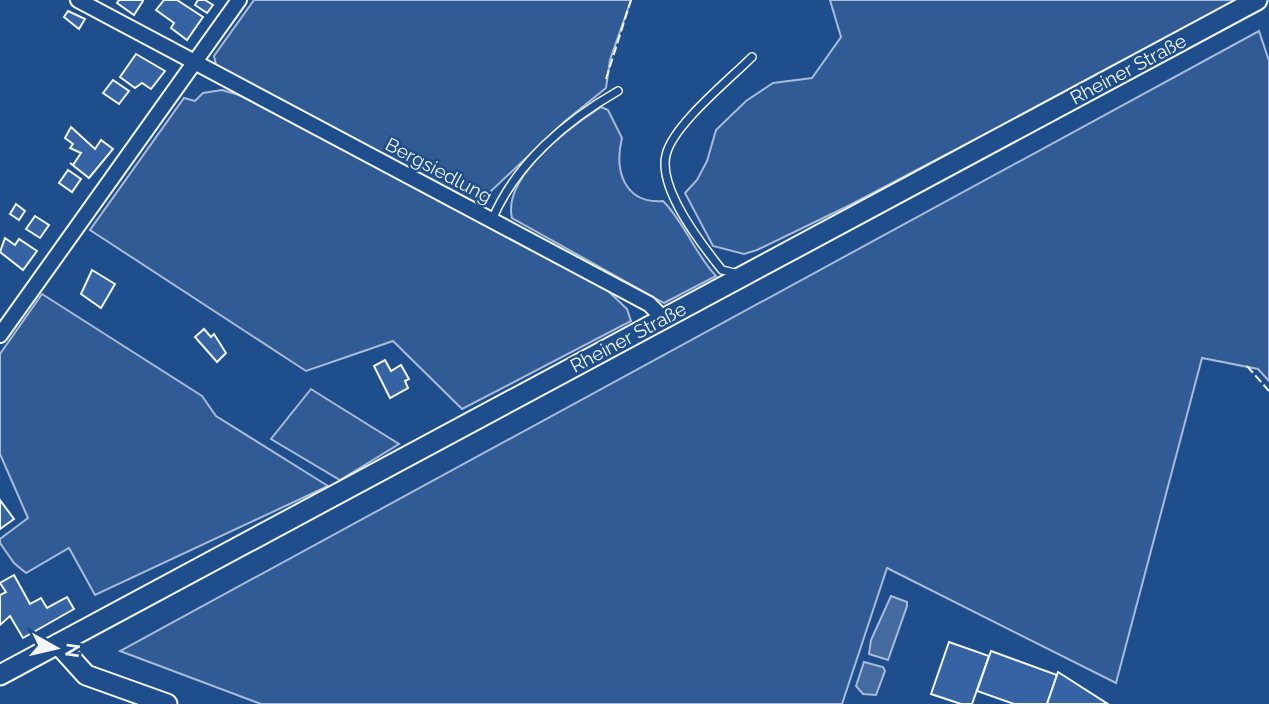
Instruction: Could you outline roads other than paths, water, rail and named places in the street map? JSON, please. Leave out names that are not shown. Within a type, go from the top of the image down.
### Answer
[{"type":"main road","name":"Rheiner Straße","points":[[0,675],[1257,0]]},
{"type":"main road","points":[[58,644],[86,675],[167,704]]},
{"type":"street","name":"Bergsiedlung","points":[[78,0],[649,304],[663,318]]},
{"type":"street","points":[[0,335],[239,0]]},
{"type":"lane","points":[[746,274],[722,270],[713,259],[667,184],[666,155],[680,130],[752,57]]},
{"type":"lane","points":[[492,220],[517,172],[583,112],[618,91]]}]
